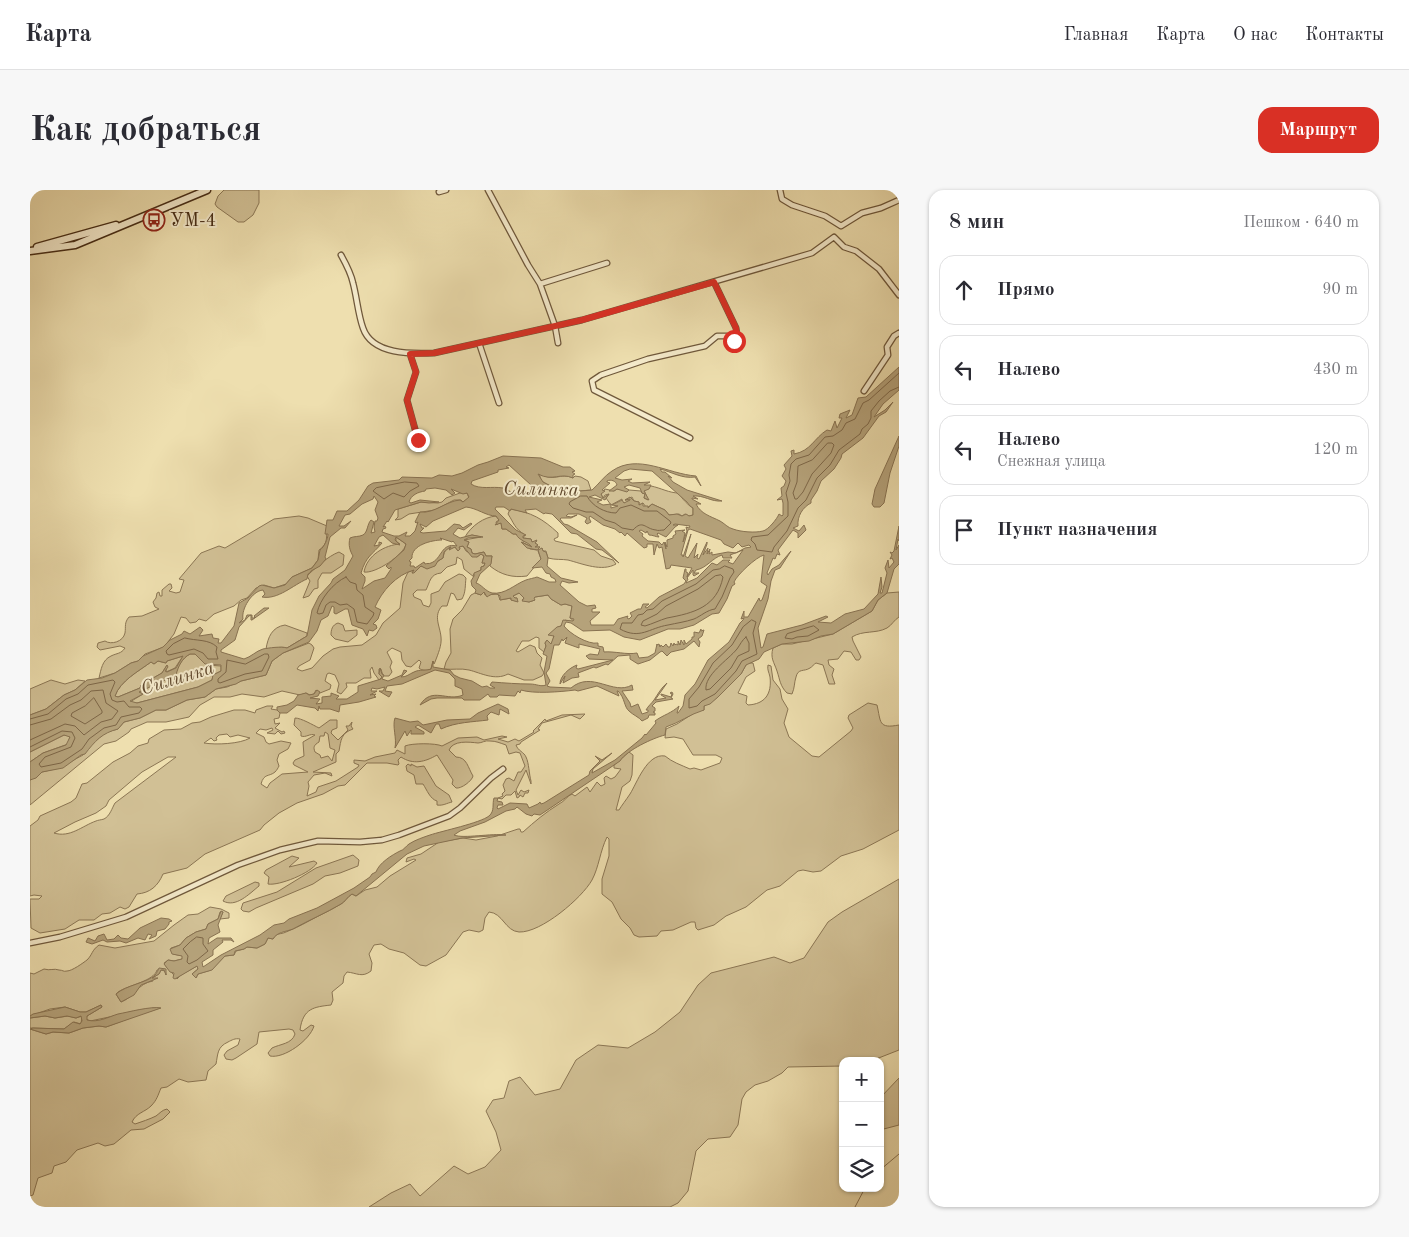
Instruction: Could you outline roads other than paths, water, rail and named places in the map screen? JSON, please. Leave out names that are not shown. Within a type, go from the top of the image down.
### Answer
[{"type":"main road","points":[[30,250],[75,245],[207,190]]},
{"type":"street","points":[[439,192],[446,190]]},
{"type":"street","points":[[488,190],[540,284],[555,326],[558,343]]},
{"type":"street","points":[[780,190],[782,199],[792,205],[825,216],[841,226]]},
{"type":"street","points":[[341,255],[353,281],[363,330],[369,340],[391,351],[410,354],[434,353],[582,320],[812,253],[834,237],[841,226],[862,213],[881,208],[899,200]]},
{"type":"street","points":[[834,237],[844,247],[856,251],[879,269],[899,295]]},
{"type":"street","points":[[540,284],[607,264]]},
{"type":"street","points":[[690,438],[602,395],[594,390],[592,381],[601,375],[648,358],[705,346],[717,336],[727,336],[734,341],[737,335],[736,328],[714,282]]},
{"type":"street","points":[[864,390],[888,355],[887,347],[894,336],[899,333]]},
{"type":"street","points":[[479,344],[499,403]]},
{"type":"street","points":[[410,354],[416,372],[407,400],[418,440]]},
{"type":"street","points":[[30,943],[60,937],[126,917],[238,865],[280,850],[318,841],[360,842],[398,836],[449,816],[491,778],[504,769]]},
{"type":"water","name":"Силинка","points":[[899,367],[899,390],[883,404],[874,417],[893,402],[886,412],[879,416],[863,438],[842,454],[834,469],[821,481],[811,503],[801,512],[798,526],[793,528],[799,531],[804,525],[806,530],[798,538],[798,533],[793,530],[778,550],[780,555],[777,554],[775,559],[773,558],[767,573],[768,575],[791,551],[780,568],[775,570],[771,581],[768,599],[758,628],[761,648],[767,634],[802,625],[826,616],[828,617],[818,622],[831,623],[845,614],[864,609],[878,594],[881,577],[882,587],[880,593],[882,593],[887,573],[885,568],[888,560],[889,568],[894,562],[892,558],[890,559],[892,555],[890,552],[894,551],[899,526],[899,541],[898,539],[896,550],[899,545],[899,564],[894,569],[887,593],[878,600],[872,611],[833,634],[809,641],[782,644],[764,652],[759,659],[746,665],[741,674],[718,697],[710,704],[704,706],[704,710],[666,727],[665,735],[634,749],[620,761],[540,815],[534,814],[532,816],[526,814],[517,807],[454,835],[506,835],[462,838],[424,846],[407,854],[356,896],[352,894],[342,903],[293,929],[279,934],[273,939],[268,938],[265,944],[257,948],[247,947],[235,951],[234,955],[225,956],[212,970],[198,974],[196,978],[192,974],[198,969],[197,966],[175,979],[173,978],[174,973],[170,972],[164,964],[168,960],[182,959],[182,956],[172,954],[170,949],[180,945],[186,938],[196,932],[206,929],[208,924],[218,919],[221,911],[223,912],[218,925],[220,932],[209,938],[208,944],[217,938],[231,938],[234,942],[222,940],[223,942],[213,950],[213,955],[202,962],[203,967],[274,925],[284,923],[289,919],[317,908],[354,888],[376,872],[386,860],[411,843],[430,835],[484,819],[493,810],[494,798],[498,798],[497,801],[502,802],[503,805],[498,805],[498,809],[510,803],[527,804],[529,808],[540,802],[541,804],[544,803],[589,775],[590,771],[600,761],[595,756],[602,760],[612,753],[593,769],[592,773],[615,760],[646,735],[656,723],[655,721],[679,706],[678,713],[683,706],[685,695],[695,684],[708,660],[729,642],[744,618],[741,619],[744,611],[744,617],[748,617],[759,598],[760,601],[762,600],[767,586],[761,582],[764,555],[752,563],[736,579],[719,613],[712,614],[694,625],[680,629],[668,629],[640,640],[624,637],[610,630],[583,631],[566,622],[564,626],[570,632],[584,640],[598,643],[598,646],[603,647],[604,652],[637,653],[639,658],[648,657],[655,653],[657,644],[660,647],[666,644],[670,647],[671,643],[673,646],[674,643],[678,645],[678,641],[680,645],[681,640],[684,645],[684,640],[686,644],[694,637],[694,632],[699,633],[701,629],[701,631],[704,630],[702,636],[698,639],[700,642],[699,647],[694,641],[684,649],[671,652],[667,656],[662,651],[650,660],[638,664],[630,659],[630,655],[618,656],[608,665],[594,667],[578,673],[579,677],[572,678],[563,683],[565,676],[560,684],[563,675],[574,666],[577,665],[576,668],[578,669],[613,660],[589,659],[586,656],[590,654],[598,655],[600,649],[579,644],[579,648],[565,643],[567,637],[563,641],[562,639],[559,645],[554,645],[549,669],[546,673],[550,681],[547,686],[571,688],[587,681],[617,688],[625,688],[632,685],[633,690],[622,691],[631,707],[638,704],[642,714],[648,712],[646,710],[667,683],[655,700],[666,698],[661,694],[671,697],[672,694],[670,693],[672,692],[673,694],[671,698],[673,699],[656,702],[652,706],[655,708],[653,712],[655,715],[649,715],[648,718],[642,721],[627,709],[618,691],[619,696],[597,686],[578,691],[539,692],[521,690],[515,696],[499,695],[497,697],[490,697],[488,694],[480,700],[437,698],[420,705],[430,696],[457,697],[463,695],[462,689],[455,686],[455,679],[449,673],[435,670],[402,684],[387,686],[385,691],[392,692],[389,697],[379,691],[383,691],[385,687],[372,688],[371,691],[377,691],[370,695],[376,694],[374,696],[376,697],[340,705],[339,712],[330,709],[320,709],[319,706],[318,711],[315,708],[297,705],[287,713],[280,713],[277,710],[277,707],[294,701],[298,695],[314,694],[317,690],[320,692],[318,696],[310,698],[320,699],[316,704],[322,703],[322,697],[331,696],[331,693],[339,696],[336,699],[347,699],[358,692],[358,686],[381,679],[382,677],[379,674],[380,668],[384,675],[382,679],[388,681],[402,675],[404,670],[407,671],[401,677],[416,671],[431,669],[433,661],[433,667],[450,670],[454,675],[472,681],[482,687],[495,688],[490,685],[492,682],[546,685],[544,672],[547,656],[543,654],[546,646],[545,643],[547,640],[551,644],[554,636],[548,635],[561,626],[563,620],[573,621],[574,619],[570,618],[572,606],[561,605],[548,595],[535,597],[535,600],[529,602],[522,601],[524,598],[519,593],[513,596],[517,598],[518,602],[511,600],[511,598],[500,600],[500,596],[497,594],[487,597],[484,592],[481,595],[475,593],[476,590],[472,586],[471,581],[474,573],[481,570],[481,567],[484,566],[485,563],[482,563],[484,556],[481,554],[477,557],[472,557],[463,546],[459,547],[458,551],[455,547],[449,550],[450,547],[444,552],[443,558],[435,566],[427,569],[421,566],[414,573],[412,573],[414,570],[407,572],[390,584],[375,607],[381,610],[378,619],[373,624],[377,628],[373,631],[369,630],[367,636],[363,629],[352,625],[348,609],[336,614],[332,606],[328,616],[321,620],[317,631],[309,642],[283,653],[272,661],[266,675],[216,689],[205,697],[187,700],[166,710],[156,710],[140,718],[124,722],[118,729],[99,738],[85,754],[63,768],[42,772],[36,778],[30,780],[30,762],[43,753],[66,745],[70,737],[64,735],[30,752],[30,715],[46,709],[87,680],[102,678],[138,661],[143,656],[163,647],[184,631],[190,634],[200,627],[203,630],[199,636],[212,634],[213,638],[219,639],[218,643],[221,643],[234,626],[239,603],[248,598],[259,586],[274,588],[285,585],[292,577],[312,568],[318,560],[320,550],[327,538],[328,534],[325,534],[327,520],[333,520],[337,511],[347,511],[359,500],[368,486],[373,483],[399,480],[402,477],[432,478],[439,475],[452,476],[503,456],[541,458],[563,467],[570,467],[575,471],[572,472],[575,474],[573,478],[568,476],[548,477],[538,474],[543,482],[570,496],[577,492],[592,490],[609,473],[622,466],[643,464],[696,476],[701,486],[695,477],[681,476],[660,469],[672,478],[668,476],[673,482],[687,490],[722,501],[693,496],[698,499],[692,499],[701,504],[696,504],[706,514],[731,528],[760,532],[770,526],[779,514],[783,515],[782,499],[777,500],[782,496],[781,488],[786,481],[782,476],[786,469],[784,465],[792,456],[791,451],[794,450],[794,454],[804,450],[827,430],[831,431],[835,421],[837,428],[842,418],[839,418],[840,414],[850,410],[846,418],[852,415],[858,398],[866,397]],"holes":[[[509,465],[531,485],[532,489],[544,494],[527,496],[532,492],[514,493],[503,488],[482,487],[471,484],[472,481],[498,472],[498,470],[509,468],[506,467]],[[630,469],[652,471],[693,508],[693,515],[669,515],[665,510],[652,504],[648,508],[648,506],[643,506],[643,503],[639,505],[639,502],[634,501],[630,497],[625,500],[630,500],[624,503],[622,500],[612,505],[618,506],[611,508],[611,504],[603,505],[597,502],[602,500],[589,497],[595,495],[605,500],[609,494],[603,498],[601,494],[605,491],[602,490],[610,483],[607,481],[610,480],[614,481],[617,485],[609,491],[617,489],[627,492],[629,490],[624,487],[629,485],[640,488],[642,493],[645,494],[644,498],[649,500],[644,491],[649,489],[651,485],[644,485],[650,482],[632,483],[628,481],[632,479],[622,480],[615,478]],[[435,488],[446,490],[452,495],[455,493],[451,489],[463,494],[467,493],[469,497],[463,502],[460,500],[455,501],[430,511],[420,512],[415,522],[418,522],[415,531],[410,536],[405,536],[407,532],[399,536],[382,532],[386,528],[385,526],[383,527],[395,510],[421,502],[439,502],[420,500],[409,502],[415,494],[426,489]],[[374,496],[378,502],[375,510],[378,518],[375,521],[375,532],[371,533],[374,522],[371,520],[365,534],[350,538],[349,543],[353,556],[345,570],[333,579],[319,596],[312,610],[307,636],[287,648],[263,649],[244,659],[221,652],[221,650],[235,640],[239,627],[251,615],[247,615],[245,620],[239,623],[243,619],[248,601],[259,591],[263,590],[265,594],[262,597],[274,596],[307,579],[308,574],[320,566],[326,559],[330,537],[341,528],[345,528],[351,521],[344,526],[339,526],[345,515],[350,514],[362,504],[373,499]],[[466,507],[470,508],[496,516],[499,520],[495,525],[501,523],[502,529],[516,534],[532,547],[521,542],[527,548],[538,550],[541,559],[532,568],[542,567],[556,582],[549,582],[537,577],[526,580],[510,589],[492,593],[476,583],[480,574],[491,564],[492,556],[486,556],[484,552],[472,553],[471,549],[467,547],[469,542],[464,540],[483,537],[472,535],[460,538],[453,534],[458,528],[464,530],[471,523],[463,528],[460,525],[454,524],[446,531],[423,533],[420,532],[424,528],[420,524],[426,527],[433,521]],[[496,507],[504,507],[510,511],[511,509],[527,513],[525,510],[536,509],[544,514],[552,514],[571,533],[577,534],[596,549],[602,550],[619,563],[597,542],[564,524],[560,519],[571,518],[577,515],[566,516],[568,514],[579,514],[587,518],[585,522],[587,524],[591,522],[590,516],[625,536],[627,533],[644,548],[647,547],[647,544],[653,544],[654,555],[657,544],[659,548],[662,547],[666,569],[670,568],[671,565],[692,568],[687,577],[688,573],[685,569],[683,578],[686,581],[684,584],[659,597],[647,608],[645,607],[649,604],[643,604],[641,609],[630,613],[632,616],[629,619],[627,618],[628,616],[618,619],[614,625],[591,625],[590,621],[600,612],[592,612],[592,609],[596,608],[595,605],[587,606],[579,602],[560,585],[562,581],[569,583],[578,582],[561,578],[547,566],[548,558],[546,552],[542,548],[538,549],[540,547],[535,547],[538,545],[535,543],[537,540],[532,542],[531,539],[523,538],[526,535],[516,530],[495,509]],[[675,524],[690,526],[689,528],[686,527],[687,531],[683,542],[685,533],[682,531],[685,530],[675,531],[676,534],[673,538],[667,540],[667,547],[665,542],[666,549],[664,542],[662,545],[659,542],[648,541],[639,531],[641,530],[646,533],[647,531],[649,535],[659,537],[658,533],[666,537],[678,525],[673,525]],[[690,529],[721,540],[724,544],[733,548],[738,543],[742,547],[749,545],[751,547],[745,548],[738,552],[743,550],[733,564],[728,562],[730,560],[723,560],[717,565],[712,563],[697,578],[686,583],[693,570],[694,576],[699,573],[694,573],[696,570],[718,556],[722,555],[723,558],[732,558],[730,555],[735,553],[728,552],[712,555],[712,552],[709,554],[710,549],[707,554],[708,548],[703,555],[707,542],[699,559],[697,558],[698,554],[694,558],[697,543],[688,558],[685,556],[691,534],[683,557],[681,555],[688,530]],[[383,535],[392,543],[400,545],[395,540],[396,537],[406,544],[404,550],[386,566],[389,569],[391,567],[391,569],[385,578],[374,581],[362,589],[365,581],[365,577],[361,573],[363,567],[367,559],[382,543],[379,542],[379,545],[374,546],[379,537]],[[440,538],[453,541],[457,546],[448,546],[431,563],[425,564],[424,562],[415,568],[410,566],[411,562],[409,561],[415,550],[423,544],[442,540]],[[190,654],[195,654],[205,664],[221,665],[221,671],[213,675],[212,680],[198,687],[137,703],[130,701],[143,694],[139,692],[176,675],[179,666]],[[183,656],[176,668],[167,672],[165,671],[168,667],[167,665],[162,673],[141,685],[140,688],[118,697],[115,696],[117,691],[130,677],[151,662],[154,664],[158,661],[166,663]]]},
{"type":"water","points":[[899,436],[899,446],[890,473],[884,503],[880,507],[874,507],[872,504],[875,489]]},
{"type":"water","points":[[264,608],[269,608],[252,620],[251,615],[254,618]]},
{"type":"water","points":[[498,704],[508,709],[509,714],[500,709],[499,715],[491,712],[487,716],[488,720],[459,724],[441,729],[439,724],[436,724],[431,733],[418,725],[415,727],[424,732],[424,734],[411,734],[411,730],[407,736],[405,731],[395,748],[395,718],[410,722],[418,721],[423,725],[447,720],[470,719],[478,713]]},
{"type":"water","points":[[161,918],[172,921],[169,922],[165,929],[157,931],[156,936],[149,939],[152,935],[148,934],[145,940],[138,938],[126,943],[103,940],[92,944],[86,942],[88,938],[95,941],[98,936],[104,934],[107,940],[114,939],[118,935],[121,938],[128,939],[140,928]]},
{"type":"water","points":[[159,968],[166,969],[166,975],[164,970],[161,970],[159,974],[152,978],[158,978],[141,985],[134,995],[121,1002],[116,994],[125,988],[151,978]]},
{"type":"water","points":[[101,1005],[102,1007],[87,1016],[87,1020],[99,1020],[118,1014],[161,1008],[106,1027],[83,1028],[69,1033],[53,1032],[46,1034],[30,1029],[64,1029],[73,1022],[80,1024],[82,1021],[81,1016],[76,1018],[45,1016],[30,1018],[33,1014],[65,1007],[86,1012]]},
{"type":"waterway","points":[[884,1167],[899,1154]]},
{"type":"waterway","points":[[855,1207],[863,1192]]},
{"type":"place","name":"УМ-4","points":[[154,220]]}]
